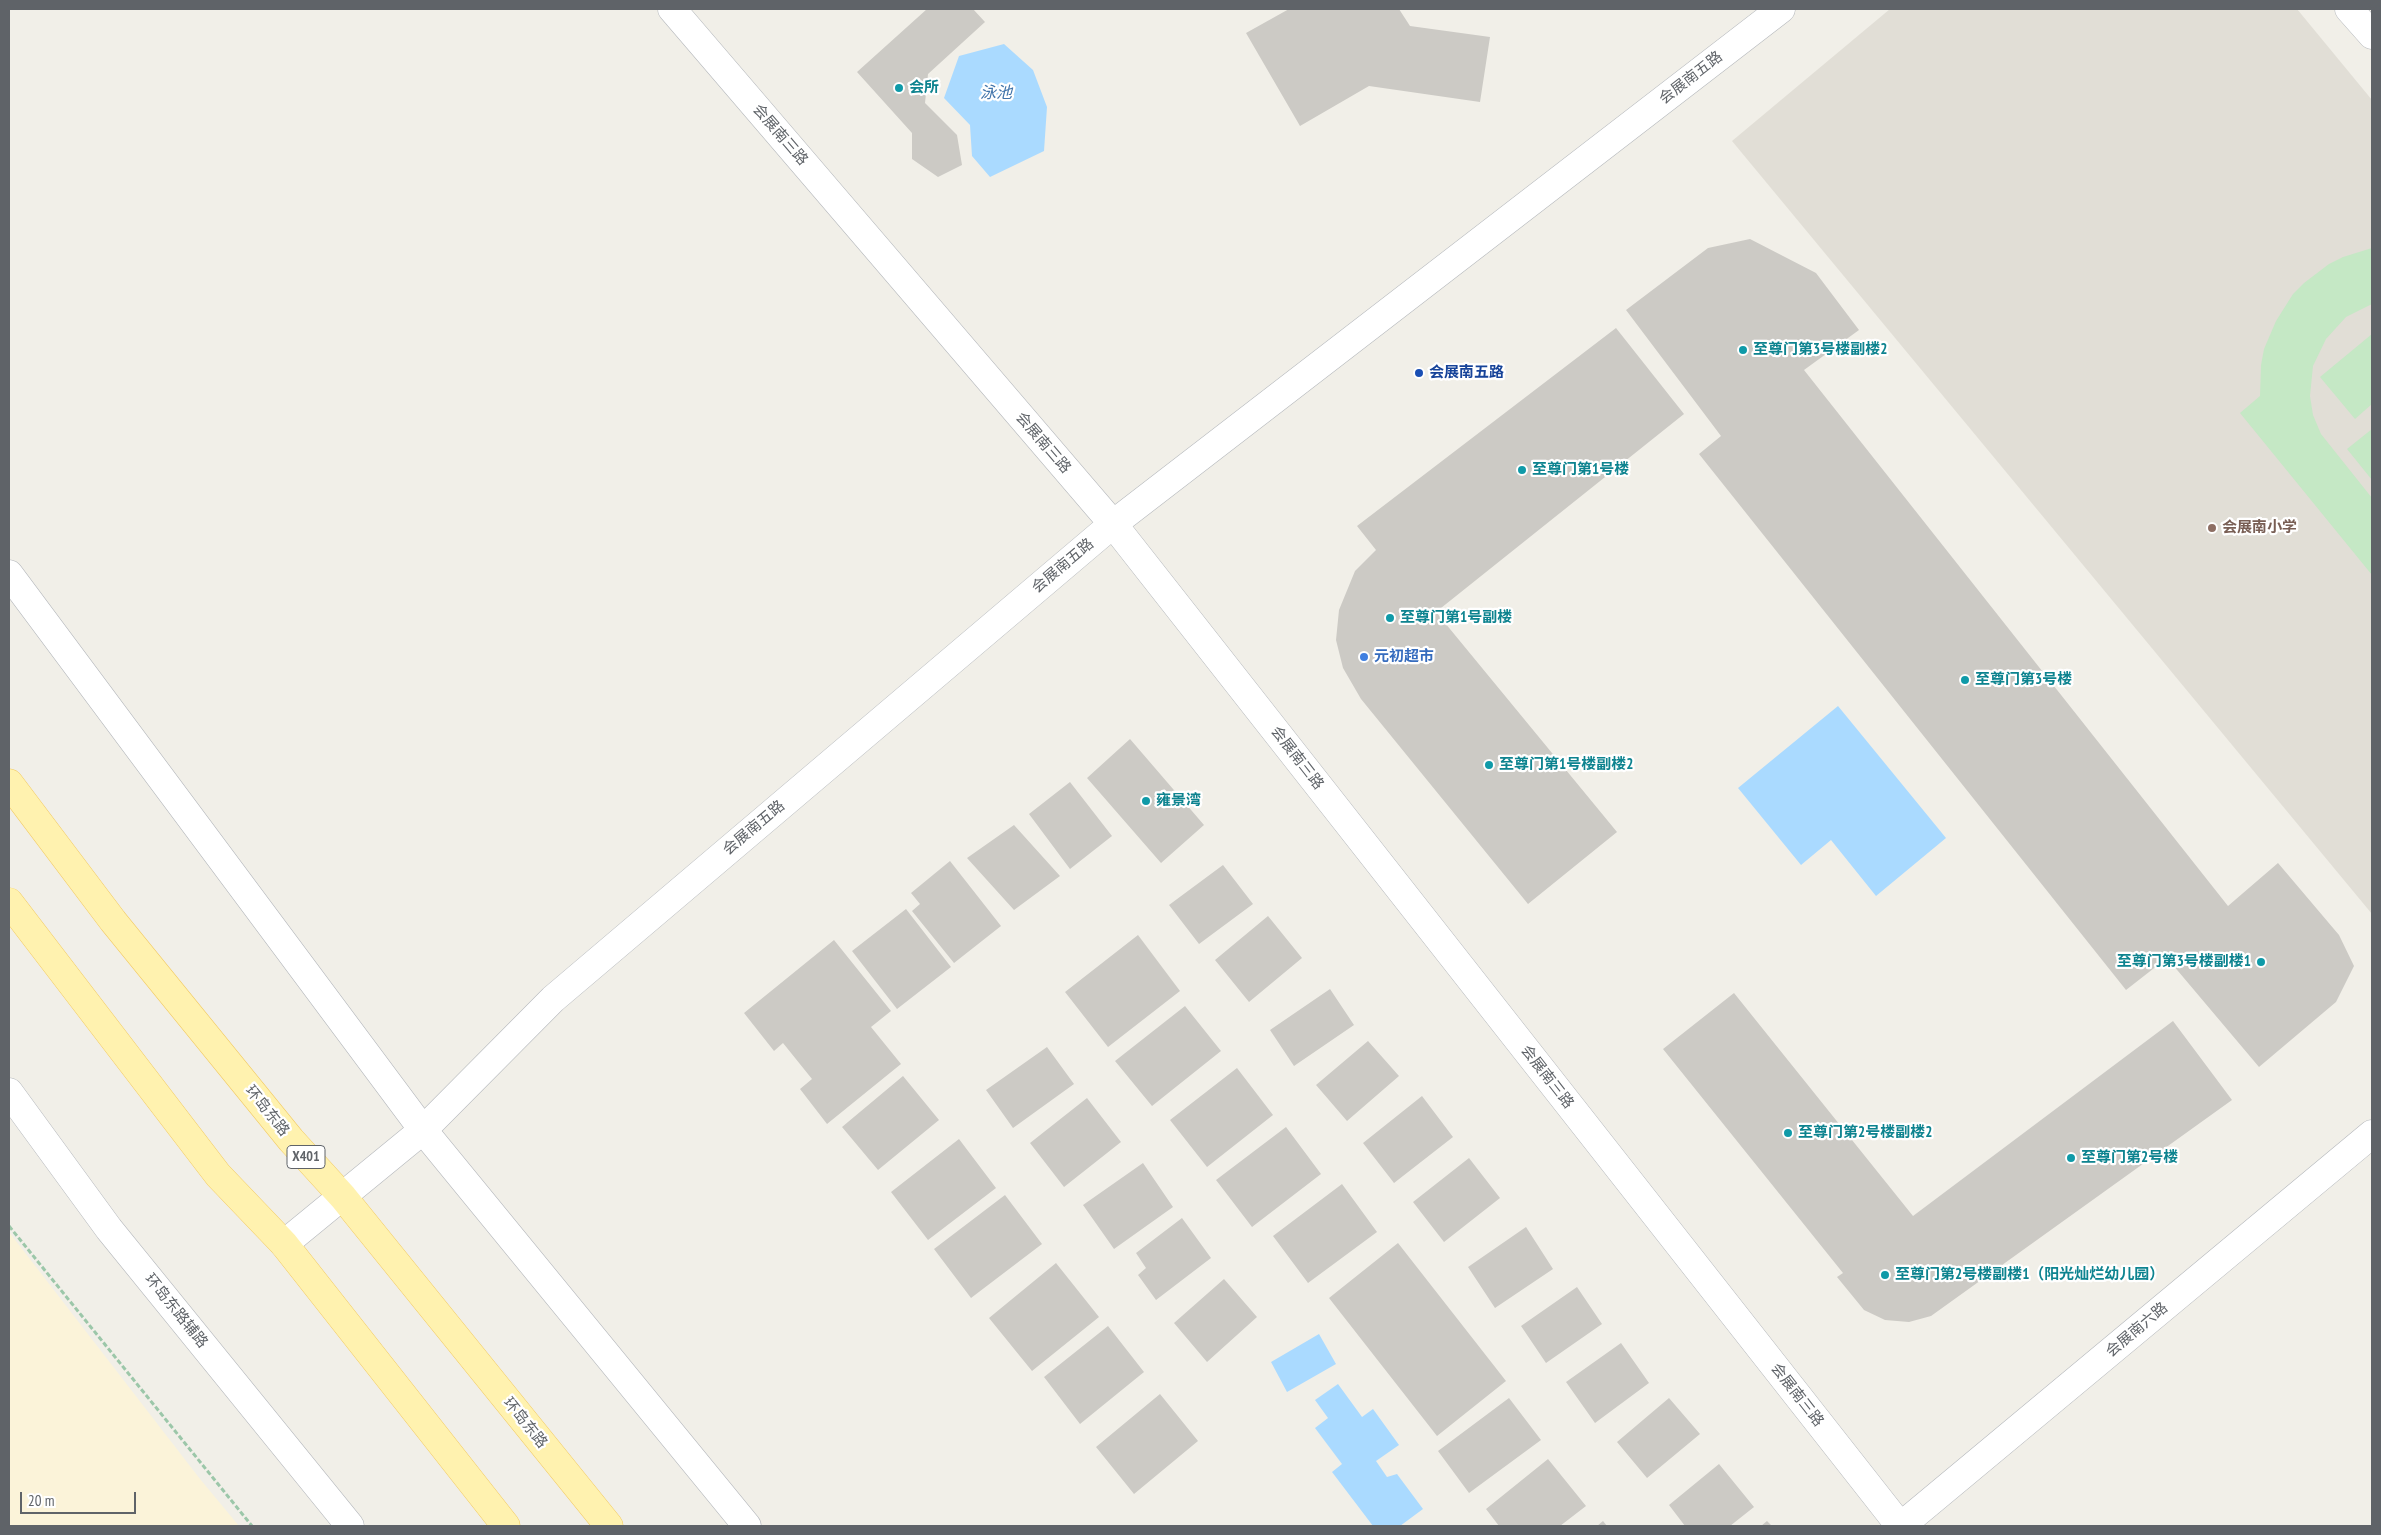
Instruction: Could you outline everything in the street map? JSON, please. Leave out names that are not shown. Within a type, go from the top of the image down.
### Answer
[{"type":"main road","name":"环岛东路","points":[[9,783],[119,929],[291,1140],[343,1197],[609,1526]]},
{"type":"main road","points":[[9,902],[218,1175],[284,1244],[506,1526]]},
{"type":"street","name":"会展南三路","points":[[672,9],[1113,524],[1901,1526]]},
{"type":"street","name":"会展南五路","points":[[284,1244],[423,1130],[553,999],[1113,524],[1781,9]]},
{"type":"street","points":[[2349,9],[2372,35]]},
{"type":"street","points":[[9,574],[423,1130],[747,1526]]},
{"type":"street","name":"环岛东路辅路","points":[[9,1092],[109,1229],[350,1526]]},
{"type":"street","name":"会展南六路","points":[[1901,1526],[2372,1134]]},
{"type":"path","points":[[9,1226],[252,1526]]},
{"type":"shaded area","name":"会展南小学","points":[[1890,9],[2297,9],[2372,100],[2372,914],[1732,141]]},
{"type":"green space","points":[[2372,248],[2372,304],[2346,317],[2326,339],[2313,366],[2310,396],[2313,415],[2321,434],[2372,498],[2372,575],[2240,413],[2260,396],[2261,365],[2264,349],[2276,321],[2293,294],[2329,264],[2343,257]]},
{"type":"green space","points":[[2372,334],[2372,404],[2355,419],[2320,377]]},
{"type":"green space","points":[[2372,429],[2372,480],[2347,449]]},
{"type":"sand","points":[[9,1232],[200,1479],[239,1526],[9,1526]]},
{"type":"water","name":"泳池","points":[[1004,44],[1033,70],[1047,107],[1044,151],[990,177],[972,156],[970,125],[944,98],[959,56]]},
{"type":"water","points":[[1838,706],[1946,838],[1876,896],[1831,840],[1801,865],[1738,788]]},
{"type":"water","points":[[1319,1334],[1336,1364],[1287,1392],[1271,1362]]},
{"type":"water","points":[[1338,1384],[1362,1417],[1373,1409],[1399,1445],[1376,1461],[1387,1477],[1397,1474],[1423,1509],[1400,1526],[1373,1526],[1332,1472],[1342,1464],[1315,1428],[1328,1418],[1315,1400]]},
{"type":"building","name":"会所","points":[[927,9],[973,9],[985,22],[928,74],[925,103],[957,135],[962,165],[938,177],[912,159],[912,133],[857,72]]},
{"type":"building","points":[[1289,9],[1399,9],[1410,26],[1490,37],[1480,102],[1369,86],[1300,126],[1246,33]]},
{"type":"building","name":"至尊门第3号楼","points":[[1750,239],[1816,273],[1859,330],[1804,370],[2228,906],[2278,863],[2339,935],[2354,966],[2336,1002],[2259,1067],[2167,958],[2126,990],[1699,454],[1721,436],[1626,310],[1708,248]]},
{"type":"building","points":[[1616,328],[1684,414],[1436,612],[1617,832],[1528,904],[1361,699],[1343,668],[1336,640],[1339,610],[1355,571],[1376,550],[1357,526]]},
{"type":"building","name":"雍景湾","points":[[1130,739],[1204,825],[1161,863],[1087,778]]},
{"type":"building","points":[[1070,782],[1112,836],[1070,869],[1029,814]]},
{"type":"building","points":[[1014,825],[1060,876],[1014,910],[967,858]]},
{"type":"building","points":[[950,861],[1001,926],[954,963],[912,911],[920,904],[911,893]]},
{"type":"building","points":[[1223,865],[1253,904],[1199,944],[1169,905]]},
{"type":"building","points":[[906,909],[951,967],[897,1009],[852,951]]},
{"type":"building","points":[[1268,916],[1302,958],[1249,1002],[1215,960]]},
{"type":"building","points":[[1138,935],[1180,991],[1108,1047],[1065,992]]},
{"type":"building","points":[[834,940],[891,1011],[871,1027],[901,1064],[827,1124],[800,1089],[812,1079],[783,1043],[774,1051],[744,1013]]},
{"type":"building","points":[[1330,989],[1354,1025],[1294,1066],[1270,1030]]},
{"type":"building","points":[[1734,993],[1913,1216],[2173,1021],[2232,1100],[1931,1316],[1909,1322],[1885,1320],[1864,1310],[1837,1277],[1843,1273],[1663,1049]]},
{"type":"building","points":[[1185,1006],[1221,1051],[1152,1106],[1115,1061]]},
{"type":"building","points":[[1368,1041],[1399,1076],[1347,1121],[1316,1085]]},
{"type":"building","points":[[1047,1047],[1074,1084],[1013,1128],[986,1090]]},
{"type":"building","points":[[1237,1068],[1273,1115],[1207,1167],[1170,1120]]},
{"type":"building","points":[[903,1076],[939,1120],[878,1170],[842,1127]]},
{"type":"building","points":[[1422,1096],[1453,1137],[1394,1183],[1363,1143]]},
{"type":"building","points":[[1087,1098],[1121,1142],[1064,1187],[1030,1143]]},
{"type":"building","points":[[1286,1127],[1321,1174],[1252,1227],[1216,1180]]},
{"type":"building","points":[[959,1139],[996,1188],[928,1240],[891,1192]]},
{"type":"building","points":[[1469,1158],[1500,1198],[1444,1242],[1413,1202]]},
{"type":"building","points":[[1143,1163],[1173,1207],[1114,1249],[1083,1205]]},
{"type":"building","points":[[1342,1184],[1377,1232],[1308,1283],[1273,1236]]},
{"type":"building","points":[[1005,1195],[1042,1244],[971,1298],[934,1249]]},
{"type":"building","points":[[1182,1218],[1211,1258],[1156,1300],[1138,1275],[1146,1268],[1136,1253]]},
{"type":"building","points":[[1526,1227],[1553,1269],[1495,1308],[1468,1267]]},
{"type":"building","points":[[1398,1243],[1506,1381],[1437,1436],[1329,1298]]},
{"type":"building","points":[[1056,1263],[1099,1317],[1032,1371],[989,1318]]},
{"type":"building","points":[[1224,1279],[1257,1317],[1207,1362],[1174,1323]]},
{"type":"building","points":[[1577,1287],[1602,1324],[1546,1363],[1521,1326]]},
{"type":"building","points":[[1108,1326],[1144,1372],[1080,1424],[1044,1377]]},
{"type":"building","points":[[1621,1343],[1649,1383],[1595,1423],[1566,1382]]},
{"type":"building","points":[[1160,1394],[1198,1441],[1134,1494],[1096,1447]]},
{"type":"building","points":[[1509,1398],[1541,1440],[1469,1493],[1438,1451]]},
{"type":"building","points":[[1669,1398],[1700,1434],[1647,1478],[1617,1442]]},
{"type":"building","points":[[1548,1459],[1586,1506],[1560,1526],[1499,1526],[1486,1509]]},
{"type":"building","points":[[1719,1464],[1754,1507],[1730,1526],[1685,1526],[1669,1505]]},
{"type":"building","points":[[1603,1521],[1607,1526],[1597,1526]]},
{"type":"building","points":[[1767,1521],[1772,1526],[1761,1526]]},
{"type":"place","name":"会所","points":[[899,88]]},
{"type":"place","name":"至尊门第3号楼副楼2","points":[[1743,350]]},
{"type":"place","name":"会展南五路","points":[[1419,373]]},
{"type":"place","name":"至尊门第1号楼","points":[[1522,470]]},
{"type":"place","name":"会展南小学","points":[[2212,528]]},
{"type":"place","name":"至尊门第1号副楼","points":[[1390,618]]},
{"type":"place","name":"元初超市","points":[[1364,657]]},
{"type":"place","name":"至尊门第3号楼","points":[[1965,680]]},
{"type":"place","name":"至尊门第1号楼副楼2","points":[[1489,765]]},
{"type":"place","name":"雍景湾","points":[[1146,801]]},
{"type":"place","name":"至尊门第3号楼副楼1","points":[[2261,962]]},
{"type":"place","name":"至尊门第2号楼副楼2","points":[[1788,1133]]},
{"type":"place","name":"至尊门第2号楼","points":[[2071,1158]]},
{"type":"place","name":"至尊门第2号楼副楼1（阳光灿烂幼儿园）","points":[[1885,1275]]}]
